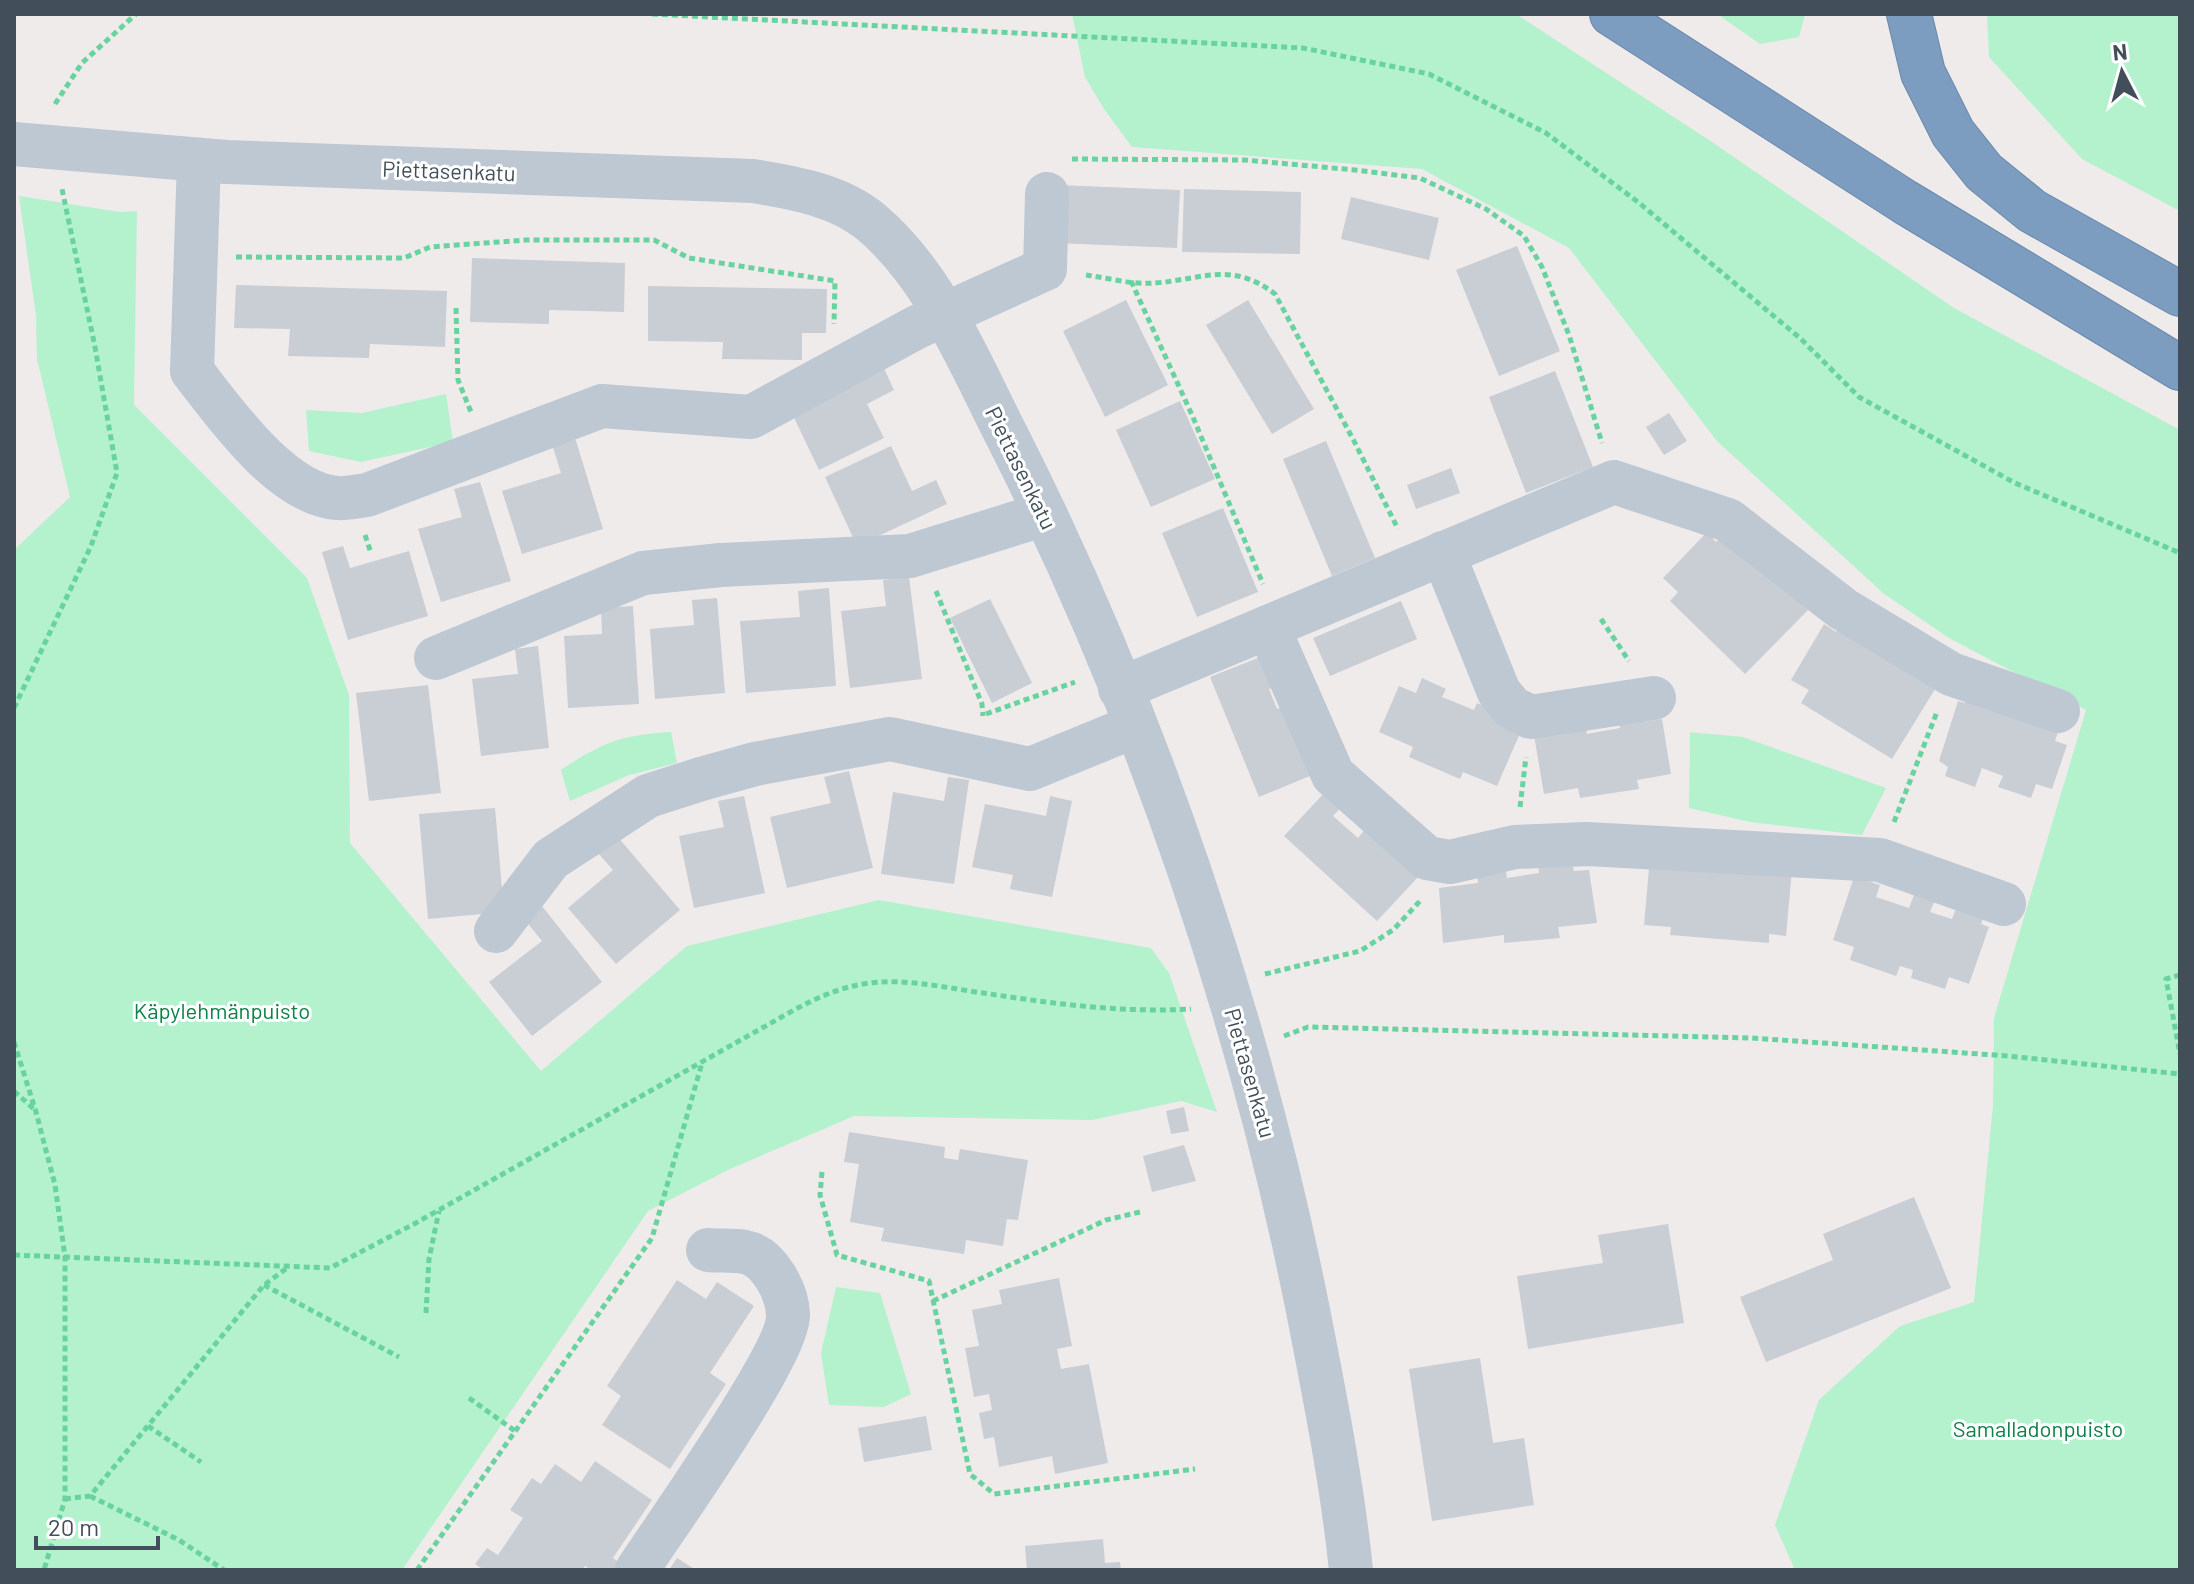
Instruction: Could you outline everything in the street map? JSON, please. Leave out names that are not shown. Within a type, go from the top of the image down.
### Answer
[{"type":"highway","points":[[1612,14],[1905,202],[2180,368]]},
{"type":"highway","points":[[1909,14],[1923,73],[1953,133],[1984,172],[2032,211],[2180,294]]},
{"type":"street","name":"Piettasenkatu","points":[[33,145],[199,160],[753,181],[795,188],[849,207],[870,221],[893,243],[944,316],[1045,514],[1114,697],[1190,874],[1243,1043],[1293,1228],[1328,1410],[1351,1570]]},
{"type":"street","points":[[199,160],[192,371],[237,429],[267,461],[305,488],[335,498],[367,495],[602,406],[751,417],[917,327],[1045,269],[1047,194]]},
{"type":"street","points":[[496,931],[551,859],[648,796],[755,764],[890,739],[1030,769],[1114,697],[1274,625],[1614,482],[1728,520],[1843,609],[1951,674],[2058,711]]},
{"type":"street","points":[[436,658],[643,573],[721,565],[910,556],[1045,514]]},
{"type":"street","points":[[1429,559],[1499,692],[1512,708],[1531,717],[1654,698]]},
{"type":"street","points":[[1274,625],[1333,775],[1427,858],[1450,862],[1515,847],[1587,844],[1880,860],[2004,904]]},
{"type":"street","points":[[637,1570],[765,1374],[783,1337],[788,1314],[773,1271],[748,1252],[708,1250]]},
{"type":"path","points":[[14,708],[91,546],[117,473],[95,347],[33,145],[52,108],[82,63],[136,14]]},
{"type":"path","points":[[652,14],[1303,48],[1429,74],[1546,133],[1638,202],[1778,320],[1859,397],[2015,483],[2180,553]]},
{"type":"path","points":[[1047,194],[1061,159],[1245,160],[1420,178],[1486,209],[1524,236],[1542,267],[1569,335],[1614,482]]},
{"type":"path","points":[[195,257],[404,258],[430,247],[526,240],[654,240],[689,258],[835,281],[834,372]]},
{"type":"path","points":[[1045,269],[1151,283],[1227,273],[1257,280],[1275,294],[1354,441],[1429,559]]},
{"type":"path","points":[[1131,281],[1192,415],[1274,625]]},
{"type":"path","points":[[456,308],[458,380],[485,450]]},
{"type":"path","points":[[926,551],[939,604],[982,704],[989,761]]},
{"type":"path","points":[[1880,860],[1951,674]]},
{"type":"path","points":[[983,716],[1114,697]]},
{"type":"path","points":[[1515,847],[1531,717]]},
{"type":"path","points":[[1257,975],[1360,951],[1393,930],[1423,898],[1442,860]]},
{"type":"path","points":[[2180,975],[2166,979],[2180,1054]]},
{"type":"path","points":[[14,1255],[330,1268],[827,993],[869,983],[904,982],[1035,1001],[1166,1011],[1204,1009]]},
{"type":"path","points":[[1243,1043],[1277,1038],[1308,1027],[1752,1038],[2008,1056],[2180,1074]]},
{"type":"path","points":[[14,1042],[55,1185],[65,1257],[65,1499],[44,1570]]},
{"type":"path","points":[[417,1570],[652,1238],[702,1062]]},
{"type":"path","points":[[14,1091],[36,1112]]},
{"type":"path","points":[[822,1172],[820,1195],[837,1255],[929,1281],[970,1474],[994,1494],[1195,1469]]},
{"type":"path","points":[[426,1313],[429,1259],[439,1210]]},
{"type":"path","points":[[933,1301],[1106,1220],[1140,1212]]},
{"type":"path","points":[[90,1496],[264,1285],[288,1267]]},
{"type":"path","points":[[264,1285],[399,1357]]},
{"type":"path","points":[[469,1398],[515,1431]]},
{"type":"path","points":[[148,1426],[201,1462]]},
{"type":"path","points":[[65,1499],[90,1496],[179,1540],[224,1570]]},
{"type":"green space","name":"Samalladonpuisto","points":[[1072,14],[1516,14],[1712,142],[1954,308],[2180,430],[2180,1570],[1795,1570],[1775,1525],[1819,1400],[1900,1326],[1974,1302],[1993,1105],[1994,1018],[2086,710],[1949,638],[1883,593],[1717,441],[1569,248],[1422,169],[1132,147],[1085,77]]},
{"type":"green space","points":[[1717,14],[1805,14],[1799,37],[1760,44]]},
{"type":"green space","points":[[1987,14],[2180,14],[2180,211],[2082,159],[1989,57]]},
{"type":"green space","name":"Käpylehmänpuisto","points":[[19,196],[120,212],[137,211],[134,405],[307,578],[349,695],[350,843],[541,1071],[687,946],[879,900],[1151,948],[1169,973],[1217,1112],[1181,1101],[1092,1120],[854,1116],[730,1169],[648,1211],[402,1570],[14,1570],[14,550],[70,497],[37,359],[36,316]]},
{"type":"green space","points":[[446,394],[453,442],[361,462],[309,451],[306,410],[362,413]]},
{"type":"green space","points":[[671,732],[677,763],[629,775],[570,801],[561,770],[613,742],[639,735]]},
{"type":"green space","points":[[1690,732],[1743,737],[1886,788],[1862,835],[1750,822],[1689,808]]},
{"type":"green space","points":[[836,1287],[880,1293],[911,1394],[884,1407],[829,1405],[821,1353]]},
{"type":"building","points":[[1058,185],[1180,190],[1177,248],[1056,243]]},
{"type":"building","points":[[1184,189],[1301,192],[1300,254],[1182,252]]},
{"type":"building","points":[[1351,197],[1439,218],[1429,260],[1341,239]]},
{"type":"building","points":[[1517,246],[1560,351],[1499,376],[1456,270]]},
{"type":"building","points":[[472,258],[625,263],[624,312],[549,310],[549,324],[470,322]]},
{"type":"building","points":[[236,285],[447,291],[445,347],[370,344],[369,358],[288,356],[290,329],[234,328]]},
{"type":"building","points":[[648,286],[827,289],[826,333],[802,333],[802,360],[722,359],[723,342],[648,341]]},
{"type":"building","points":[[1126,300],[1168,385],[1105,417],[1063,331]]},
{"type":"building","points":[[1248,300],[1314,409],[1272,434],[1206,325]]},
{"type":"building","points":[[881,362],[894,390],[867,404],[884,438],[819,470],[789,407]]},
{"type":"building","points":[[1555,371],[1593,467],[1526,493],[1489,397]]},
{"type":"building","points":[[1180,401],[1215,479],[1151,507],[1116,430]]},
{"type":"building","points":[[1669,413],[1687,441],[1664,455],[1646,427]]},
{"type":"building","points":[[573,431],[603,529],[522,554],[502,491],[561,473],[550,438]]},
{"type":"building","points":[[1326,441],[1375,558],[1332,576],[1283,459]]},
{"type":"building","points":[[891,446],[912,491],[936,480],[947,504],[857,546],[825,477]]},
{"type":"building","points":[[1451,468],[1460,493],[1416,509],[1407,485]]},
{"type":"building","points":[[480,482],[511,581],[441,602],[418,529],[462,517],[454,489]]},
{"type":"building","points":[[1223,508],[1258,592],[1197,617],[1162,533]]},
{"type":"building","points":[[1728,530],[1809,609],[1745,674],[1670,601],[1678,592],[1663,578],[1707,532],[1716,542]]},
{"type":"building","points":[[343,546],[350,568],[409,551],[428,616],[348,640],[322,552]]},
{"type":"building","points":[[909,577],[922,679],[850,688],[841,611],[886,606],[883,580]]},
{"type":"building","points":[[829,588],[836,686],[746,693],[740,621],[800,617],[798,591]]},
{"type":"building","points":[[717,598],[725,693],[655,699],[650,629],[694,625],[692,600]]},
{"type":"building","points":[[990,599],[1032,683],[992,703],[950,618]]},
{"type":"building","points":[[1401,601],[1417,639],[1330,676],[1313,638]]},
{"type":"building","points":[[633,606],[639,704],[568,708],[564,636],[602,634],[601,608]]},
{"type":"building","points":[[1842,621],[1940,681],[1892,759],[1801,703],[1809,690],[1791,680],[1824,624],[1836,632]]},
{"type":"building","points":[[538,646],[549,748],[481,756],[472,679],[518,674],[515,649]]},
{"type":"building","points":[[1268,654],[1281,684],[1269,689],[1277,709],[1289,705],[1317,773],[1259,797],[1210,677]]},
{"type":"building","points":[[1422,678],[1446,689],[1442,697],[1474,710],[1477,703],[1507,716],[1521,731],[1497,786],[1463,772],[1460,779],[1409,757],[1413,747],[1379,732],[1399,686],[1416,693]]},
{"type":"building","points":[[428,685],[441,793],[369,801],[356,693]]},
{"type":"building","points":[[1969,692],[2061,723],[2055,741],[2067,745],[2052,789],[2036,784],[2031,798],[1998,787],[2003,776],[1982,768],[1975,787],[1945,776],[1948,767],[1939,761],[1958,701],[1965,703]]},
{"type":"building","points":[[1642,708],[1645,722],[1662,719],[1671,774],[1637,780],[1639,789],[1580,798],[1578,788],[1544,794],[1534,735],[1584,715],[1587,734],[1620,728],[1618,712]]},
{"type":"building","points":[[849,771],[873,868],[787,888],[770,817],[831,803],[824,777]]},
{"type":"building","points":[[948,777],[969,780],[954,884],[881,874],[893,792],[944,801]]},
{"type":"building","points":[[1327,790],[1343,805],[1333,816],[1358,838],[1367,827],[1420,875],[1377,921],[1284,836]]},
{"type":"building","points":[[744,796],[765,893],[694,908],[679,836],[724,827],[718,801]]},
{"type":"building","points":[[1050,796],[1072,801],[1052,897],[1010,889],[1013,875],[972,867],[985,804],[1046,816]]},
{"type":"building","points":[[495,808],[504,912],[428,919],[419,814]]},
{"type":"building","points":[[617,836],[680,910],[616,964],[568,908],[613,870],[597,852]]},
{"type":"building","points":[[1570,857],[1574,871],[1589,870],[1597,923],[1558,927],[1560,938],[1504,943],[1504,935],[1443,943],[1439,888],[1478,883],[1476,869],[1505,864],[1507,878],[1539,873],[1538,861]]},
{"type":"building","points":[[1650,857],[1792,869],[1786,936],[1769,934],[1769,943],[1670,935],[1671,927],[1644,925]]},
{"type":"building","points":[[1854,877],[1880,885],[1876,897],[1909,908],[1914,895],[1934,902],[1930,912],[1952,919],[1957,906],[1984,915],[1981,924],[1989,927],[1969,984],[1949,977],[1945,989],[1911,978],[1913,970],[1900,966],[1896,976],[1850,960],[1854,947],[1833,940]]},
{"type":"building","points":[[538,901],[602,982],[532,1036],[489,982],[542,941],[521,915]]},
{"type":"building","points":[[1184,1107],[1189,1131],[1171,1134],[1166,1111]]},
{"type":"building","points":[[849,1132],[945,1147],[944,1158],[958,1160],[960,1149],[1028,1160],[1018,1220],[1007,1219],[1003,1246],[966,1240],[964,1254],[881,1241],[884,1228],[850,1222],[859,1164],[844,1162]]},
{"type":"building","points":[[1184,1145],[1196,1181],[1152,1192],[1143,1156]]},
{"type":"building","points":[[1914,1197],[1951,1288],[1766,1362],[1740,1297],[1833,1260],[1823,1234]]},
{"type":"building","points":[[1668,1224],[1684,1323],[1528,1349],[1517,1276],[1603,1263],[1598,1235]]},
{"type":"building","points":[[1059,1278],[1072,1346],[1057,1349],[1061,1369],[1089,1364],[1108,1463],[1055,1474],[1052,1456],[999,1467],[994,1437],[984,1439],[979,1413],[992,1410],[989,1394],[974,1397],[965,1348],[979,1346],[972,1310],[1002,1304],[999,1290]]},
{"type":"building","points":[[677,1280],[706,1299],[717,1282],[754,1306],[710,1373],[726,1384],[670,1469],[602,1425],[621,1396],[607,1386]]},
{"type":"building","points":[[1480,1358],[1493,1443],[1524,1438],[1534,1505],[1432,1521],[1409,1369]]},
{"type":"building","points":[[926,1416],[932,1450],[864,1462],[858,1428]]},
{"type":"building","points":[[595,1461],[652,1500],[613,1558],[624,1566],[621,1570],[591,1570],[585,1566],[582,1570],[484,1570],[475,1564],[487,1548],[498,1555],[523,1518],[510,1510],[532,1478],[541,1484],[555,1464],[581,1482]]},
{"type":"building","points":[[1103,1539],[1105,1563],[1120,1562],[1121,1570],[1027,1570],[1025,1546]]},
{"type":"building","points":[[677,1558],[696,1570],[669,1570]]}]
